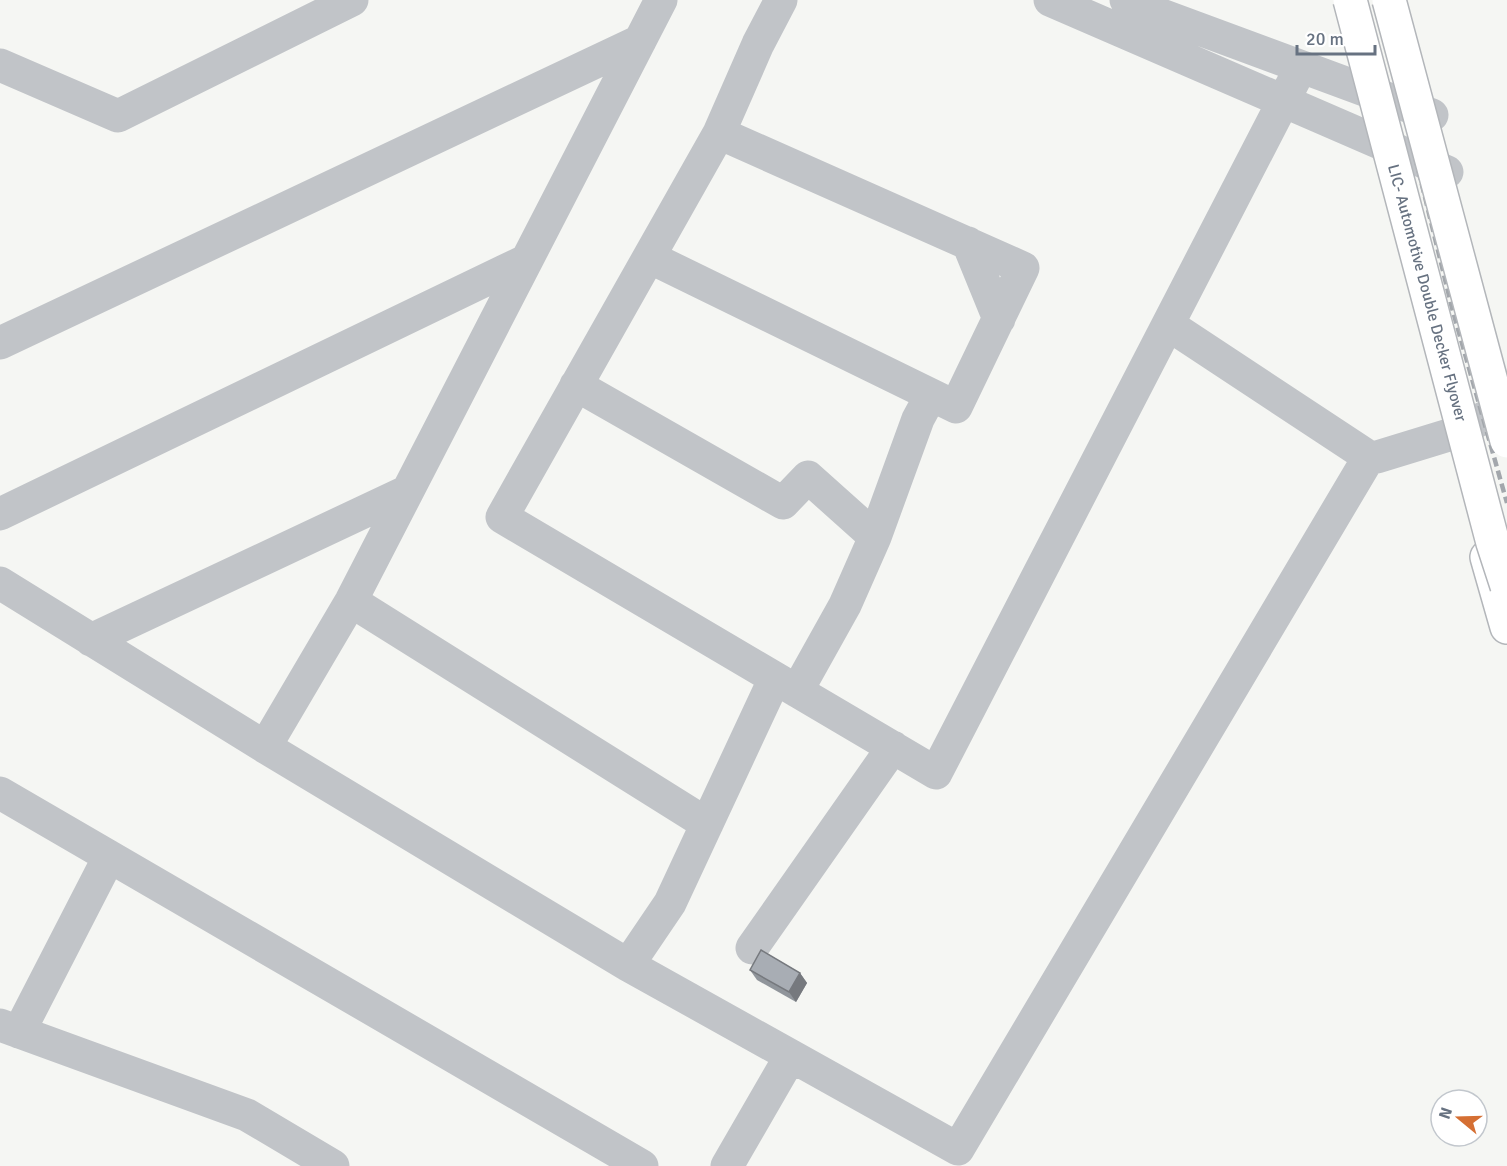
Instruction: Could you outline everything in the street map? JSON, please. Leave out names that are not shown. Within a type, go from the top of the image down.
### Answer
[{"type":"main road","points":[[1341,0],[1452,434],[1507,627]]},
{"type":"main road","name":"LIC- Automotive Double Decker Flyover","points":[[1350,0],[1493,543],[1507,586]]},
{"type":"main road","points":[[1389,0],[1507,441]]},
{"type":"main road","points":[[1401,0],[1507,390]]},
{"type":"street","points":[[0,65],[118,116],[352,0]]},
{"type":"street","points":[[265,747],[351,601],[661,0]]},
{"type":"street","points":[[781,0],[758,44],[719,133],[502,517],[936,773],[1301,67]]},
{"type":"street","points":[[1050,0],[1447,172]]},
{"type":"street","points":[[1126,0],[1432,115]]},
{"type":"street","points":[[0,343],[640,41]]},
{"type":"street","points":[[649,257],[956,407],[1023,268],[719,133]]},
{"type":"street","points":[[0,514],[525,261]]},
{"type":"street","points":[[1169,325],[1369,457],[1377,457],[1452,434],[1507,406]]},
{"type":"street","points":[[576,385],[783,503],[808,477],[875,537]]},
{"type":"street","points":[[628,965],[670,903],[707,824],[786,684],[845,605],[875,537],[918,419],[931,395]]},
{"type":"street","points":[[0,583],[265,747],[628,965],[958,1149],[1369,457]]},
{"type":"street","points":[[91,640],[406,492]]},
{"type":"street","points":[[351,601],[707,824]]},
{"type":"street","points":[[752,948],[893,747]]},
{"type":"street","points":[[0,794],[642,1166]]},
{"type":"street","points":[[109,857],[9,1029],[247,1115],[333,1166]]},
{"type":"street","points":[[727,1166],[790,1057]]},
{"type":"building","points":[[761,950],[800,973],[789,992],[750,970]]},
{"type":"railway","points":[[1360,0],[1437,312],[1507,559]]},
{"type":"railway","points":[[1377,0],[1452,308],[1507,503]]}]
